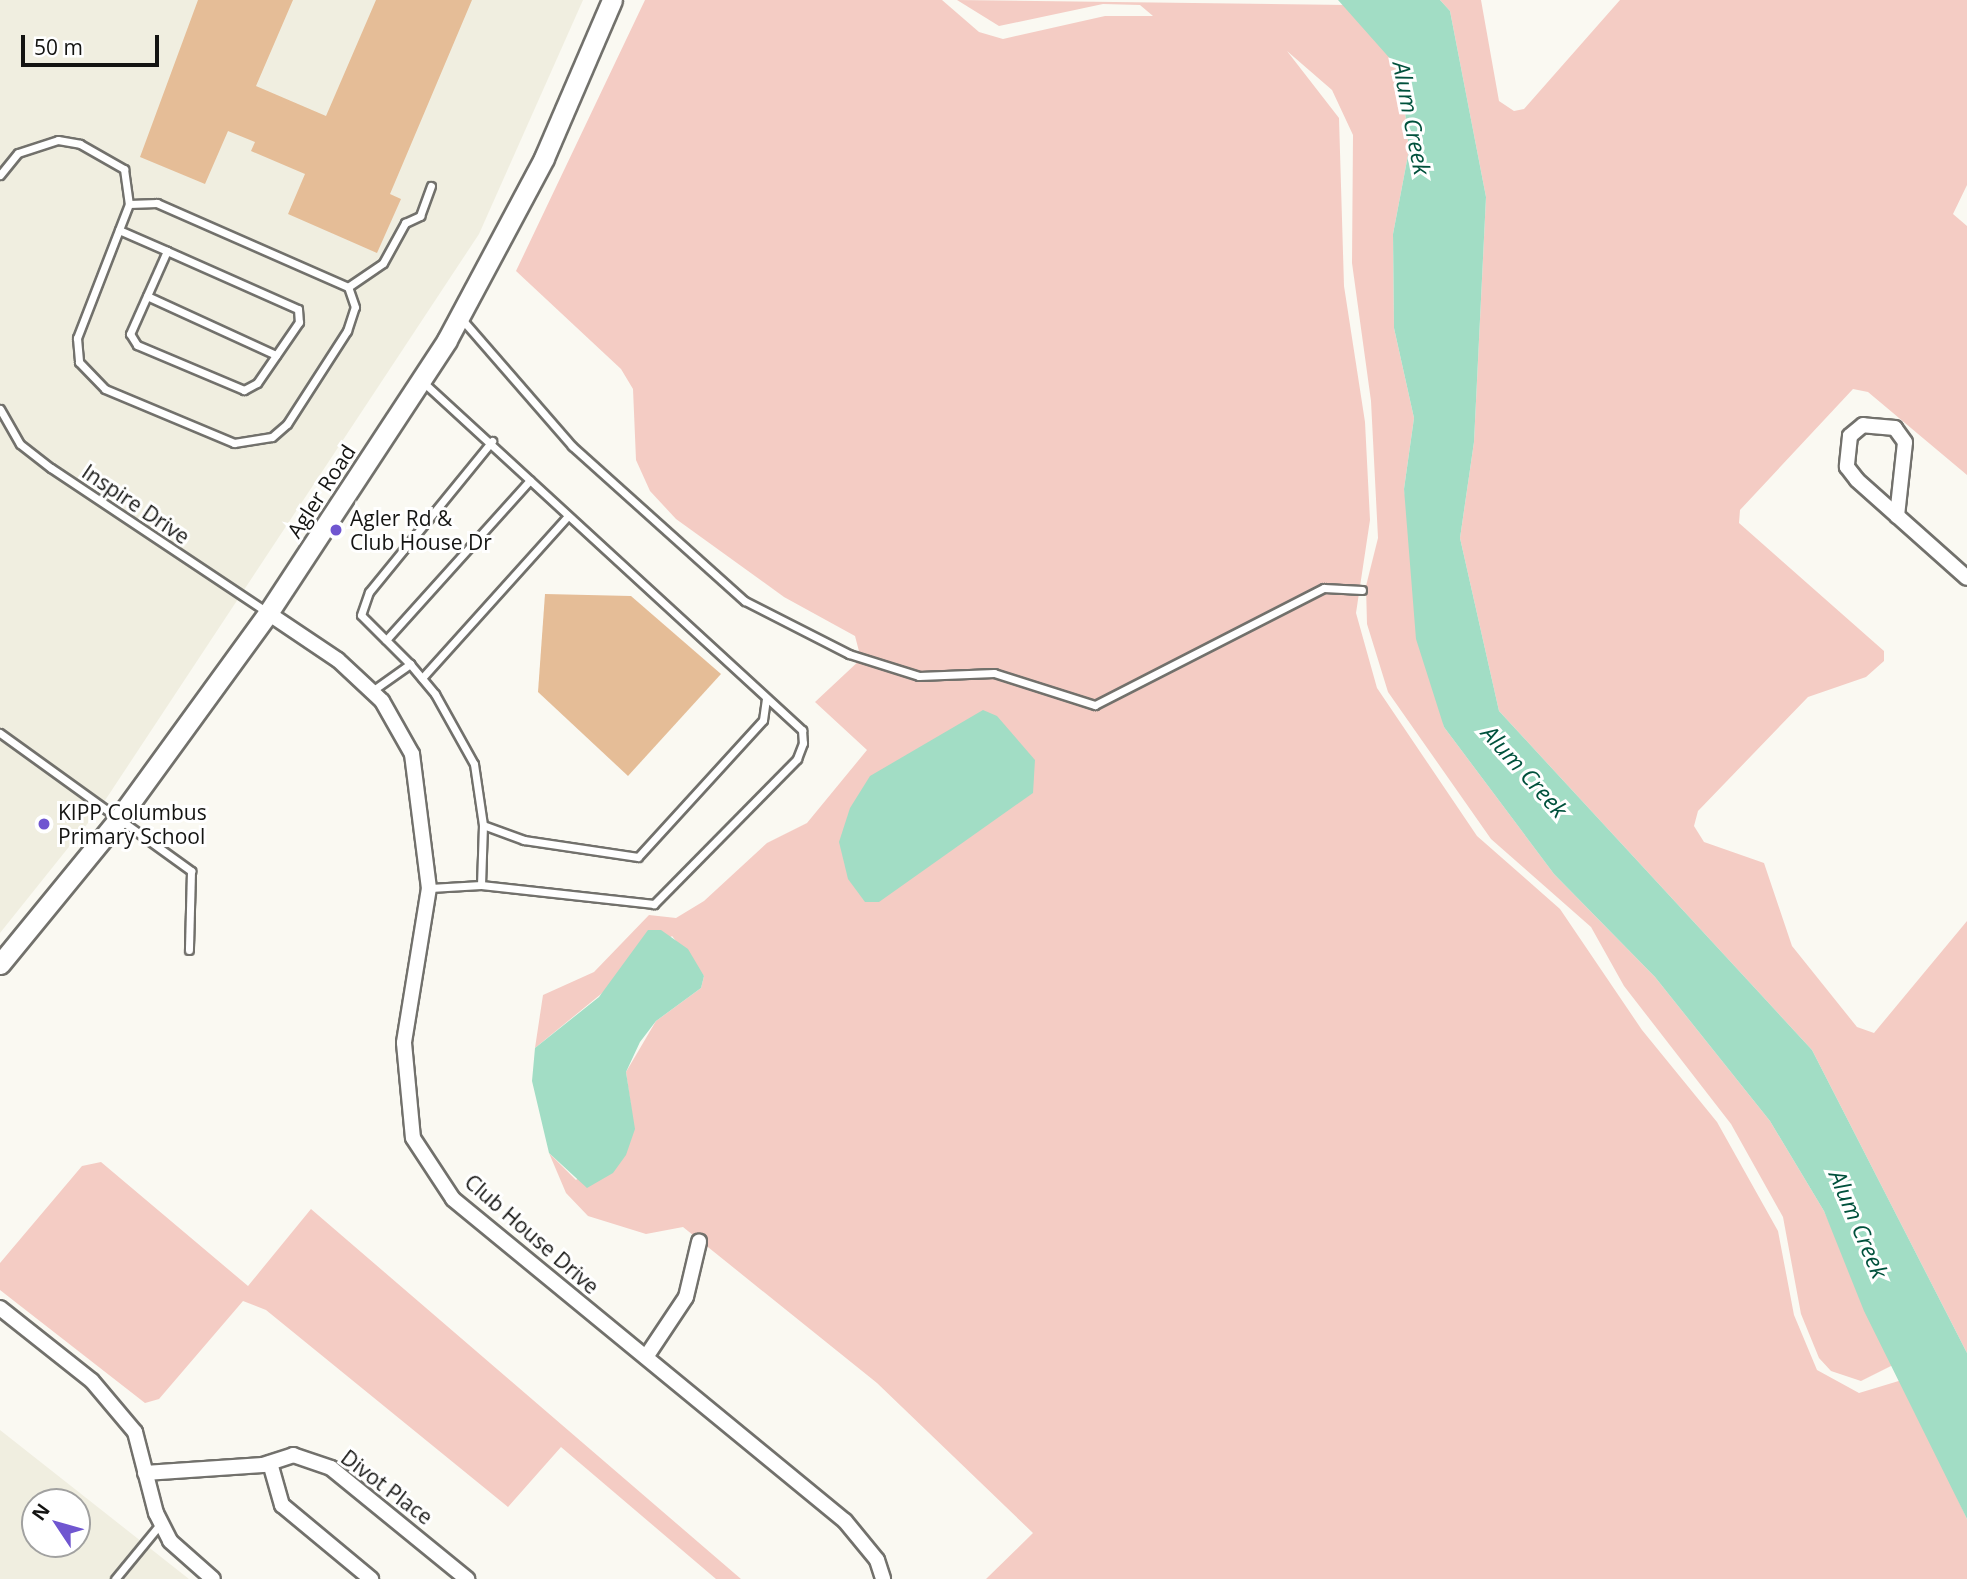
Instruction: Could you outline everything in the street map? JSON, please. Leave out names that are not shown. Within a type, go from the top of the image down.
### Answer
[{"type":"main road","name":"Agler Road","points":[[0,964],[117,821],[268,613],[421,380],[460,317],[544,158],[612,0]]},
{"type":"street","points":[[1897,516],[1905,442],[1895,428],[1863,425],[1844,451],[1847,467],[1897,516],[1967,578]]},
{"type":"street","name":"Club House Drive","points":[[268,613],[372,691],[412,754],[429,888],[404,1043],[413,1138],[453,1199],[845,1521],[877,1560],[883,1579]]},
{"type":"street","points":[[646,1357],[686,1297],[699,1242]]},
{"type":"street","points":[[0,1308],[92,1381],[135,1432],[161,1523],[170,1541],[213,1579]]},
{"type":"street","name":"Divot Place","points":[[145,1473],[270,1463],[293,1455],[331,1468],[467,1579]]},
{"type":"street","points":[[270,1463],[282,1505],[371,1579]]},
{"type":"lane","points":[[0,175],[18,153],[36,145],[80,144],[124,169],[129,204],[77,338],[79,362],[106,389],[234,443],[272,437],[287,424],[347,331],[355,307],[348,287],[157,203],[129,204]]},
{"type":"lane","points":[[348,287],[383,263],[405,223],[420,216],[431,186]]},
{"type":"lane","points":[[119,230],[167,251],[298,309],[299,322],[257,383],[244,390],[137,345],[130,334],[167,251]]},
{"type":"lane","points":[[147,296],[276,355]]},
{"type":"lane","points":[[460,317],[572,446],[745,601],[849,654],[895,669],[919,676],[994,673],[1095,705],[1324,588],[1362,590]]},
{"type":"lane","points":[[421,380],[492,441],[567,517],[802,730],[797,759],[654,904],[481,885],[429,888]]},
{"type":"lane","name":"Inspire Drive","points":[[0,409],[20,444],[51,468],[268,613]]},
{"type":"lane","points":[[481,885],[483,825],[474,764],[422,678],[361,615],[369,592],[492,441]]},
{"type":"lane","points":[[386,640],[530,480]]},
{"type":"lane","points":[[422,678],[567,517]]},
{"type":"lane","points":[[372,691],[410,664]]},
{"type":"lane","points":[[483,825],[524,840],[638,857],[763,720],[766,699]]},
{"type":"lane","points":[[0,733],[117,821],[191,871],[189,950]]},
{"type":"lane","points":[[115,1579],[161,1523]]},
{"type":"shaded area","points":[[0,0],[583,0],[479,234],[100,808],[0,933]]},
{"type":"shaded area","points":[[645,0],[942,0],[979,32],[1003,39],[1105,16],[1153,16],[1140,5],[1103,4],[999,26],[957,0],[1348,5],[1401,71],[1409,150],[1393,234],[1394,328],[1414,418],[1404,489],[1444,727],[1554,874],[1655,977],[1770,1121],[1824,1211],[1893,1365],[1861,1381],[1831,1371],[1819,1358],[1801,1314],[1783,1217],[1731,1124],[1624,986],[1591,927],[1491,839],[1388,692],[1367,624],[1366,586],[1378,538],[1371,401],[1352,263],[1353,135],[1332,90],[1287,51],[1339,118],[1344,286],[1365,422],[1370,520],[1356,613],[1377,688],[1477,836],[1560,909],[1642,1030],[1717,1122],[1778,1231],[1794,1315],[1817,1370],[1859,1393],[1902,1380],[1967,1519],[1967,1579],[986,1579],[1033,1533],[877,1383],[683,1227],[646,1234],[588,1216],[566,1193],[549,1153],[576,1180],[634,1129],[626,1072],[656,1021],[701,988],[704,976],[672,936],[535,1048],[543,995],[594,972],[649,915],[676,918],[704,901],[767,843],[807,823],[867,750],[815,702],[861,659],[855,636],[784,597],[676,519],[650,491],[636,460],[633,389],[621,369],[516,271]]},
{"type":"shaded area","points":[[1440,0],[1481,0],[1499,101],[1514,111],[1524,109],[1620,0],[1967,0],[1967,185],[1953,214],[1967,226],[1967,475],[1868,392],[1853,389],[1740,510],[1739,523],[1884,651],[1884,661],[1866,677],[1808,697],[1698,811],[1694,826],[1704,842],[1764,863],[1792,946],[1857,1027],[1874,1033],[1967,921],[1967,1353],[1812,1050],[1499,711],[1460,538],[1474,442],[1486,197],[1450,11]]},
{"type":"shaded area","points":[[101,1162],[248,1286],[311,1209],[741,1579],[716,1579],[561,1447],[508,1507],[266,1310],[243,1301],[159,1399],[145,1403],[0,1290],[0,1263],[82,1166]]},
{"type":"shaded area","points":[[0,1430],[74,1488],[21,1488],[21,1558],[91,1558],[91,1502],[189,1579],[0,1579]]},
{"type":"water","name":"Alum Creek","points":[[1338,0],[1440,0],[1450,11],[1486,197],[1474,442],[1460,538],[1499,711],[1812,1050],[1967,1353],[1967,1519],[1864,1311],[1824,1211],[1770,1121],[1655,977],[1554,874],[1444,727],[1416,639],[1404,489],[1414,418],[1394,328],[1393,234],[1409,150],[1401,71]]},
{"type":"water","points":[[983,710],[997,716],[1035,760],[1033,793],[879,902],[865,902],[848,879],[839,842],[850,808],[870,776]]},
{"type":"water","points":[[648,930],[661,930],[688,949],[704,976],[701,988],[656,1021],[640,1042],[626,1072],[635,1129],[626,1155],[613,1173],[587,1188],[549,1153],[532,1081],[535,1048],[599,997]]},
{"type":"building","points":[[198,0],[293,0],[256,86],[326,116],[376,0],[472,0],[390,194],[401,199],[377,253],[288,214],[305,174],[251,151],[255,142],[228,131],[205,184],[140,157]]},
{"type":"building","points":[[545,594],[631,596],[721,674],[628,776],[538,692]]},
{"type":"place","name":"Agler Rd & Club House Dr","points":[[336,530]]},
{"type":"place","name":"KIPP Columbus Primary School","points":[[44,824]]}]
